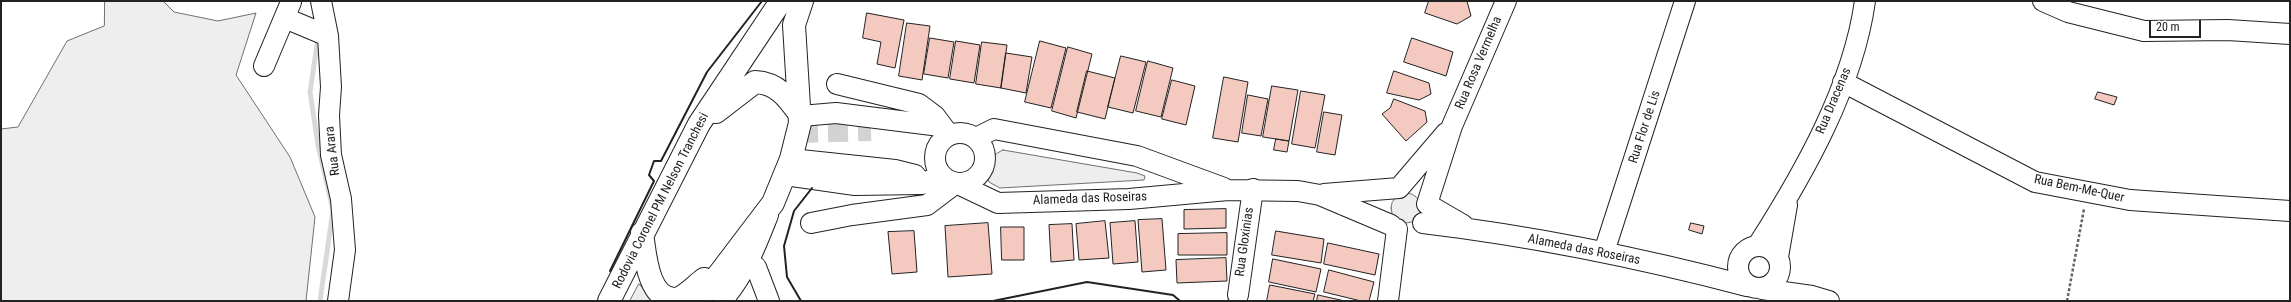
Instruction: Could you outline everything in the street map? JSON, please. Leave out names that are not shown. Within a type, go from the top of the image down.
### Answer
[{"type":"highway","name":"Rodovia Coronel PM Nelson Tranchesi","points":[[609,301],[642,233],[698,128],[698,124],[781,1]]},
{"type":"highway","points":[[695,301],[710,286],[770,210],[788,167],[801,116],[794,25],[802,1]]},
{"type":"highway","points":[[698,128],[734,96],[755,82],[775,86],[785,94],[801,116]]},
{"type":"highway","points":[[642,233],[651,286],[660,296],[669,301],[677,299],[697,285],[739,248]]},
{"type":"street","name":"Rua Arara","points":[[321,1],[328,36],[331,87],[329,115],[331,155],[340,199],[345,250],[338,301]]},
{"type":"street","name":"Rua Rosa Vermelha","points":[[1427,204],[1452,126],[1506,1]]},
{"type":"street","name":"Rua Flor de Lis","points":[[1604,252],[1685,1]]},
{"type":"street","name":"Rua Dracenas","points":[[1758,245],[1789,196],[1843,82],[1861,33],[1865,1]]},
{"type":"street","points":[[2043,1],[2144,30],[2228,30],[2290,34]]},
{"type":"street","points":[[264,66],[288,10],[328,36]]},
{"type":"street","name":"Rua Bem-Me-Quer","points":[[1843,82],[2035,182],[2130,200],[2290,211]]},
{"type":"street","points":[[837,84],[919,104],[935,116],[947,132]]},
{"type":"street","points":[[801,116],[836,113],[940,126],[947,132]]},
{"type":"street","name":"Rua Rosa Vermelha","points":[[1399,188],[1452,126]]},
{"type":"street","name":"Alameda das Roseiras","points":[[976,138],[994,128],[1137,156],[1228,190]]},
{"type":"street","points":[[871,131],[934,135],[947,132]]},
{"type":"street","points":[[788,167],[855,185],[922,184],[948,179],[972,180],[983,168],[985,152],[976,138],[960,132],[944,137],[935,151],[934,160],[948,179]]},
{"type":"street","points":[[811,223],[852,214],[927,205],[948,179]]},
{"type":"street","name":"Alameda das Roseiras","points":[[948,179],[998,203],[1129,199],[1252,189],[1298,191],[1320,195],[1394,227]]},
{"type":"street","points":[[1388,301],[1394,227],[1384,212],[1385,204],[1388,197],[1399,188],[1414,189],[1424,197],[1427,204],[1428,211],[1423,223],[1411,230],[1394,227]]},
{"type":"street","name":"Alameda das Roseiras","points":[[1320,195],[1399,188]]},
{"type":"street","name":"Rua Gloxinias","points":[[1238,295],[1252,189]]},
{"type":"street","name":"Rua Dracenas","points":[[1779,265],[1789,196]]},
{"type":"street","name":"Alameda das Roseiras","points":[[1427,204],[1470,229]]},
{"type":"street","points":[[737,301],[756,267],[770,210]]},
{"type":"street","points":[[722,301],[738,282],[751,260],[770,210]]},
{"type":"street","name":"Alameda das Roseiras","points":[[1423,223],[1470,229],[1604,252],[1698,273],[1754,288],[1820,299]]},
{"type":"street","points":[[1758,245],[1769,248],[1779,265],[1775,282],[1754,288],[1741,278],[1738,268],[1740,258],[1747,249],[1758,245]]},
{"type":"street","points":[[1698,273],[1740,258]]},
{"type":"street","name":"Alameda das Roseiras","points":[[1779,265],[1820,299]]},
{"type":"street","points":[[756,267],[769,301]]},
{"type":"path","points":[[2067,301],[2087,192]]},
{"type":"shaded area","points":[[105,1],[163,1],[174,12],[218,21],[256,13],[236,75],[290,157],[315,217],[306,301],[1,301],[1,129],[18,127],[67,41],[104,26]]},
{"type":"shaded area","points":[[1003,150],[1137,173],[1145,176],[1144,180],[1000,188],[989,182],[987,167],[991,159]]},
{"type":"shaded area","points":[[1406,193],[1417,197],[1421,208],[1417,219],[1406,223],[1395,219],[1391,208],[1395,197]]},
{"type":"shaded area","points":[[639,284],[655,301],[630,301]]},
{"type":"building","points":[[1429,1],[1467,1],[1471,16],[1457,24],[1425,13]]},
{"type":"building","points":[[867,13],[904,20],[895,68],[877,64],[881,42],[863,38]]},
{"type":"building","points":[[907,23],[930,26],[922,80],[899,76]]},
{"type":"building","points":[[930,38],[954,42],[948,78],[924,74]]},
{"type":"building","points":[[1412,38],[1453,52],[1446,76],[1404,62]]},
{"type":"building","points":[[956,41],[980,45],[974,83],[950,79]]},
{"type":"building","points":[[1040,41],[1066,48],[1051,108],[1025,102]]},
{"type":"building","points":[[982,42],[1007,45],[1001,88],[976,84]]},
{"type":"building","points":[[1068,47],[1092,54],[1076,118],[1052,111]]},
{"type":"building","points":[[1006,53],[1032,57],[1026,93],[1001,88]]},
{"type":"building","points":[[1121,56],[1146,62],[1133,113],[1108,107]]},
{"type":"building","points":[[1148,61],[1173,68],[1161,117],[1136,111]]},
{"type":"building","points":[[1087,71],[1115,78],[1105,119],[1077,112]]},
{"type":"building","points":[[1394,71],[1429,83],[1431,94],[1419,100],[1387,93]]},
{"type":"building","points":[[1224,77],[1248,82],[1238,142],[1213,138]]},
{"type":"building","points":[[1172,80],[1195,86],[1186,125],[1162,119]]},
{"type":"building","points":[[1272,86],[1298,90],[1289,141],[1263,137]]},
{"type":"building","points":[[1301,91],[1325,95],[1315,148],[1292,144]]},
{"type":"building","points":[[2098,92],[2117,97],[2114,105],[2095,99]]},
{"type":"building","points":[[1248,95],[1268,99],[1261,136],[1242,133]]},
{"type":"building","points":[[1394,99],[1425,111],[1427,122],[1406,141],[1382,114],[1390,108]]},
{"type":"building","points":[[1324,112],[1342,115],[1335,155],[1317,152]]},
{"type":"building","points":[[1276,139],[1289,141],[1287,152],[1274,150]]},
{"type":"building","points":[[1226,209],[1226,228],[1184,229],[1184,210]]},
{"type":"building","points":[[1162,219],[1166,270],[1142,272],[1138,220]]},
{"type":"building","points":[[1105,221],[1109,258],[1079,260],[1076,224]]},
{"type":"building","points":[[1135,221],[1138,262],[1113,264],[1110,223]]},
{"type":"building","points":[[988,223],[992,274],[948,277],[945,226]]},
{"type":"building","points":[[1691,223],[1704,226],[1702,234],[1689,230]]},
{"type":"building","points":[[1072,224],[1074,260],[1051,262],[1049,225]]},
{"type":"building","points":[[1001,227],[1024,227],[1024,260],[1002,260]]},
{"type":"building","points":[[914,231],[917,272],[892,274],[888,232]]},
{"type":"building","points":[[1276,231],[1324,239],[1321,263],[1272,255]]},
{"type":"building","points":[[1227,233],[1227,255],[1178,255],[1178,234]]},
{"type":"building","points":[[1328,243],[1379,254],[1375,275],[1324,264]]},
{"type":"building","points":[[1226,258],[1227,281],[1177,283],[1176,260]]},
{"type":"building","points":[[1273,259],[1321,269],[1316,292],[1269,282]]},
{"type":"building","points":[[1329,270],[1374,282],[1369,301],[1361,301],[1324,292]]},
{"type":"building","points":[[1270,285],[1315,294],[1313,301],[1267,301]]},
{"type":"building","points":[[1318,295],[1345,301],[1317,301]]},
{"type":"waterway","points":[[318,38],[310,92],[318,145],[333,210],[320,301]]},
{"type":"tunnel","points":[[798,133],[871,131]]},
{"type":"wall","points":[[610,271],[654,181],[649,175],[654,161],[661,161],[707,72],[762,1]]},
{"type":"wall","points":[[801,301],[787,277],[784,246],[794,211],[812,188]]},
{"type":"wall","points":[[993,301],[1087,282],[1173,295],[1180,301]]}]
